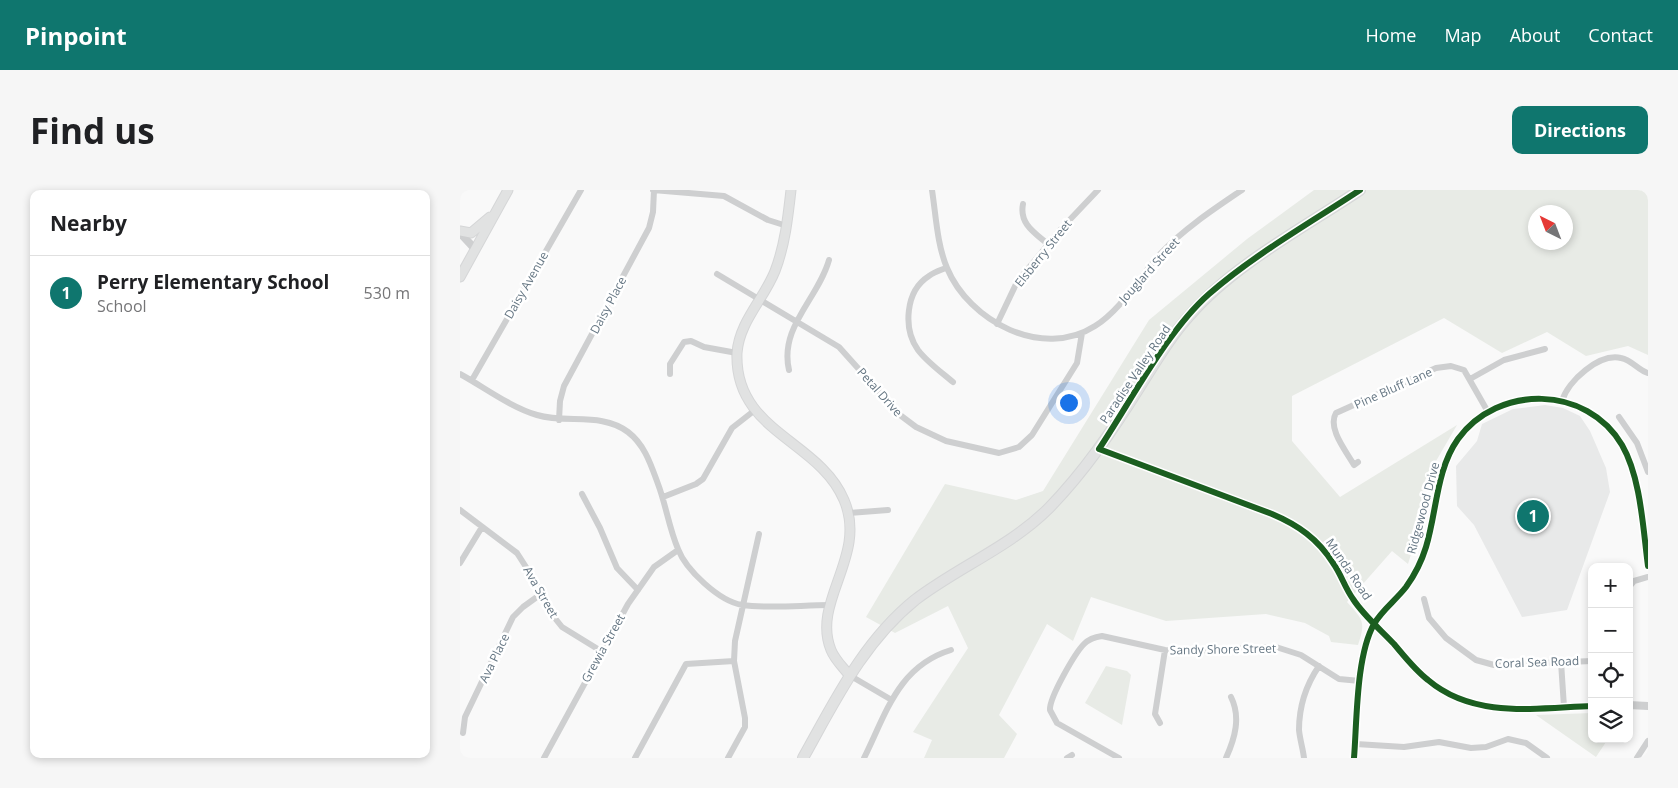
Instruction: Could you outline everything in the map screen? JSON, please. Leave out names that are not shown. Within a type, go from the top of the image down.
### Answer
[{"type":"main road","points":[[460,277],[508,190]]},
{"type":"main road","points":[[791,190],[787,226],[774,273],[744,326],[737,353],[742,385],[755,410],[775,431],[826,471],[836,484],[849,513],[849,548],[830,606],[827,628],[829,643],[835,658],[849,675]]},
{"type":"main road","name":"Paradise Valley Road","points":[[803,758],[849,675],[883,631],[902,611],[949,577],[988,555],[1047,510],[1077,478],[1099,448],[1174,333],[1209,294],[1252,261],[1360,190]]},
{"type":"main road","points":[[460,232],[471,233],[496,212]]},
{"type":"street","name":"Daisy Avenue","points":[[472,380],[581,190]]},
{"type":"street","points":[[653,190],[724,196],[768,220],[787,226]]},
{"type":"street","name":"Daisy Place","points":[[559,420],[560,400],[564,386],[649,228],[653,212],[653,190]]},
{"type":"street","name":"Jouglard Street","points":[[932,190],[941,252],[946,268],[955,285],[981,314],[1013,332],[1038,338],[1064,337],[1082,332],[1094,326],[1109,314],[1162,252],[1179,236],[1242,190]]},
{"type":"street","name":"Elsberry Street","points":[[997,324],[1017,282],[1098,190]]},
{"type":"street","points":[[1023,204],[1022,212],[1027,225],[1049,245]]},
{"type":"street","points":[[460,232],[475,249]]},
{"type":"street","points":[[789,370],[786,346],[796,323],[826,272],[829,260]]},
{"type":"street","points":[[946,268],[928,276],[918,286],[912,299],[908,320],[913,340],[920,352],[953,382]]},
{"type":"street","name":"Petal Drive","points":[[717,274],[839,347],[900,415],[916,427],[940,439],[999,453],[1019,447],[1032,435],[1077,363],[1082,332]]},
{"type":"street","points":[[670,374],[670,364],[684,342],[692,341],[704,347],[737,353]]},
{"type":"street","points":[[1545,349],[1504,360],[1470,379],[1488,412],[1526,399],[1544,398],[1562,401],[1596,417],[1622,444],[1633,469],[1646,528],[1648,566]]},
{"type":"street","points":[[1562,401],[1568,387],[1575,379],[1605,359],[1622,358],[1648,373]]},
{"type":"street","name":"Pine Bluff Lane","points":[[1358,462],[1354,464],[1333,428],[1333,419],[1336,413],[1441,367],[1460,368],[1464,370],[1470,379]]},
{"type":"street","points":[[460,374],[521,409],[536,415],[559,420],[604,420],[626,430],[638,440],[651,462],[678,550],[692,571],[704,583],[741,605],[830,606]]},
{"type":"street","points":[[663,497],[696,484],[702,479],[732,428],[755,410]]},
{"type":"street","name":"Ridgewood Drive","points":[[1354,758],[1360,681],[1366,640],[1374,623],[1406,587],[1421,559],[1426,546],[1442,473],[1452,449],[1474,422],[1488,412]]},
{"type":"street","points":[[1619,417],[1637,443],[1648,472]]},
{"type":"street","name":"Munda Road","points":[[1099,448],[1299,526],[1317,541],[1334,563],[1354,600],[1374,623],[1428,680],[1457,698],[1480,706],[1497,709],[1588,706]]},
{"type":"street","points":[[582,494],[600,528],[617,568],[638,590]]},
{"type":"street","name":"Ava Street","points":[[460,510],[517,553],[527,567],[550,612],[562,626],[601,651]]},
{"type":"street","points":[[849,513],[888,510]]},
{"type":"street","points":[[460,563],[482,527]]},
{"type":"street","points":[[728,758],[745,727],[734,661],[741,605],[759,534]]},
{"type":"street","name":"Grewia Street","points":[[544,758],[601,651],[638,590],[654,567],[678,550]]},
{"type":"street","points":[[1633,582],[1648,577]]},
{"type":"street","name":"Ava Place","points":[[463,733],[465,717],[513,617],[541,594]]},
{"type":"street","name":"Coral Sea Road","points":[[1424,599],[1429,618],[1446,638],[1476,660],[1494,665],[1588,661]]},
{"type":"street","name":"Sandy Shore Street","points":[[1120,758],[1057,723],[1051,714],[1050,706],[1083,645],[1090,640],[1102,636],[1165,650],[1188,651],[1267,646],[1282,648],[1301,655],[1339,679],[1360,681]]},
{"type":"street","points":[[864,758],[890,699],[914,671],[937,654],[951,650]]},
{"type":"street","points":[[1160,723],[1155,714],[1165,650]]},
{"type":"street","points":[[635,758],[686,664],[734,661]]},
{"type":"street","points":[[1561,662],[1564,707]]},
{"type":"street","points":[[1304,758],[1299,732],[1300,710],[1306,689],[1319,666]]},
{"type":"street","points":[[849,675],[890,699]]},
{"type":"street","points":[[1226,758],[1233,740],[1237,716],[1231,697]]},
{"type":"street","points":[[1633,705],[1648,706]]},
{"type":"street","points":[[1356,744],[1404,747],[1440,742],[1471,748],[1486,747],[1508,739],[1526,743],[1547,758]]},
{"type":"street","points":[[1637,758],[1648,741]]},
{"type":"shaded area","points":[[1314,190],[1648,190],[1648,355],[1628,346],[1586,356],[1547,332],[1502,353],[1444,318],[1292,396],[1292,441],[1340,497],[1457,425],[1425,480],[1416,538],[1408,564],[1392,551],[1347,602],[1360,617],[1362,631],[1358,645],[1331,642],[1329,636],[1305,623],[1266,614],[1166,621],[1091,597],[1073,641],[1047,624],[999,715],[1017,734],[1004,758],[924,758],[932,740],[913,732],[968,648],[948,606],[895,633],[866,617],[945,484],[1016,500],[1043,491],[1149,320],[1247,239]]},
{"type":"shaded area","points":[[1545,405],[1563,408],[1580,416],[1590,431],[1606,468],[1610,492],[1567,610],[1522,617],[1474,525],[1457,506],[1456,466],[1477,441],[1482,424],[1513,409]]},
{"type":"shaded area","points":[[1106,666],[1127,671],[1131,675],[1122,725],[1085,703]]},
{"type":"shaded area","points":[[1588,713],[1588,743],[1605,743],[1596,757],[1536,715]]},
{"type":"cycle path","points":[[1360,190],[1283,239],[1209,294],[1194,309],[1164,347],[1099,449],[1272,514],[1299,528],[1327,554],[1350,595],[1367,617],[1419,672],[1446,692],[1465,701],[1485,706],[1528,709],[1588,706]]},
{"type":"cycle path","points":[[1354,758],[1358,689],[1368,637],[1377,619],[1406,587],[1418,568],[1430,533],[1445,464],[1458,439],[1475,421],[1496,408],[1518,401],[1542,399],[1565,402],[1587,411],[1607,425],[1622,445],[1633,473],[1640,504],[1648,566]]},
{"type":"place","name":"Perry Elementary School","points":[[1533,516]]}]
